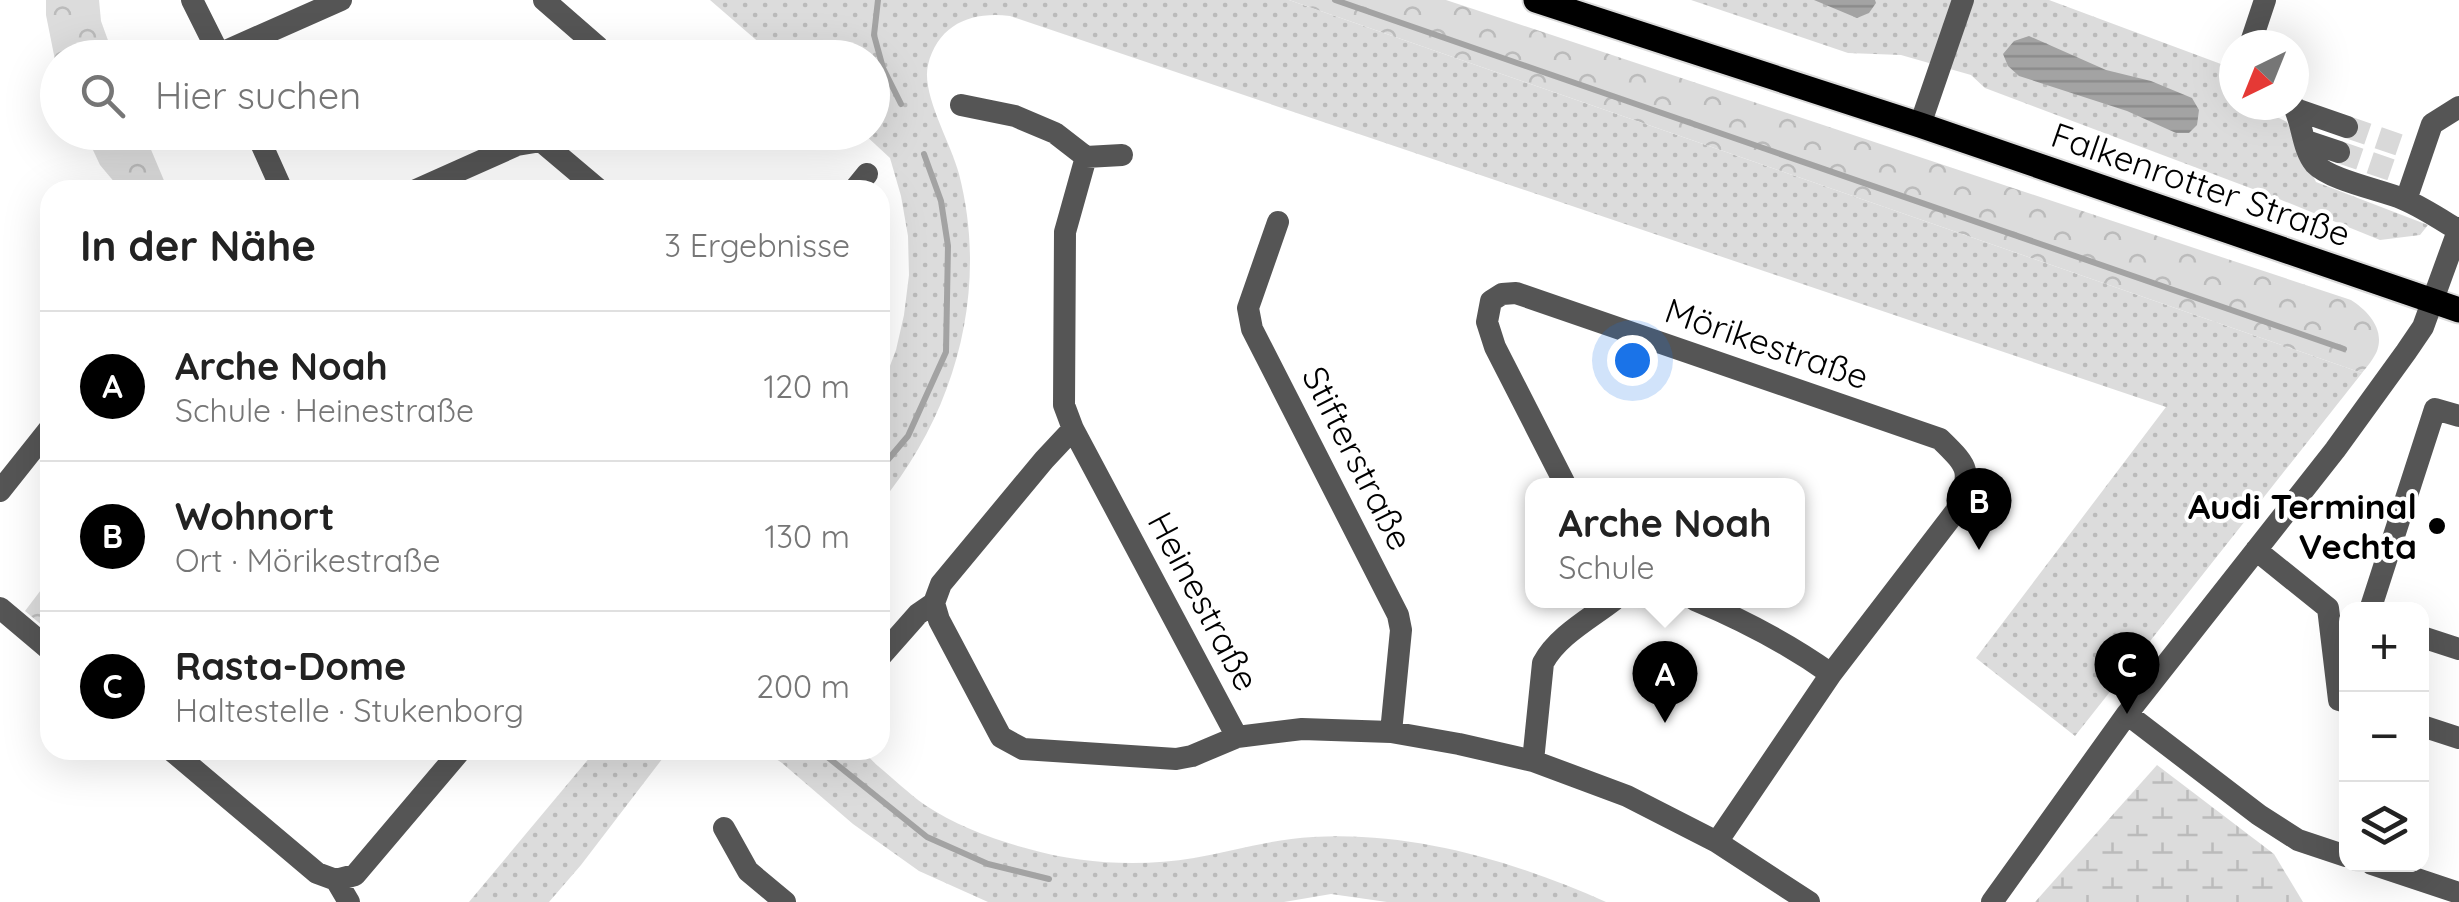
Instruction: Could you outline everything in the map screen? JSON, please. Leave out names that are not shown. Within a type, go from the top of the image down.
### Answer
[{"type":"main road","name":"Falkenrotter Straße","points":[[1536,0],[1920,125],[2459,310]]},
{"type":"street","points":[[192,0],[212,40]]},
{"type":"street","points":[[255,40],[341,0]]},
{"type":"street","points":[[544,0],[590,40]]},
{"type":"street","points":[[1920,125],[1963,0]]},
{"type":"street","points":[[2255,30],[2265,0]]},
{"type":"street","points":[[961,105],[1015,116],[1055,133],[1086,157],[1122,155]]},
{"type":"street","points":[[2406,200],[2405,175],[2414,149],[2432,124],[2459,107]]},
{"type":"street","points":[[2309,113],[2347,127]]},
{"type":"street","points":[[1992,902],[2128,714],[2335,450],[2423,327],[2459,229],[2406,200],[2331,174],[2314,163],[2299,120]]},
{"type":"street","points":[[2306,140],[2338,152]]},
{"type":"street","points":[[264,150],[278,180]]},
{"type":"street","points":[[438,180],[506,150]]},
{"type":"street","points":[[558,150],[589,180]]},
{"type":"street","name":"Heinestraße","points":[[1086,157],[1065,232],[1064,405],[1073,429],[1236,737],[1302,730],[1391,732],[1533,761],[1627,796],[1717,842],[1809,902]]},
{"type":"street","name":"Stifterstraße","points":[[1278,222],[1248,308],[1252,329],[1398,614],[1391,732]]},
{"type":"street","name":"Mörikestraße","points":[[1562,478],[1494,347],[1487,322],[1491,302],[1502,294],[1516,294],[1940,439],[1964,462],[1966,484],[1956,511],[1831,674],[1717,842]]},
{"type":"street","points":[[2373,602],[2436,409],[2459,416]]},
{"type":"street","points":[[890,646],[934,602],[952,570],[1073,429]]},
{"type":"street","points":[[0,490],[40,440]]},
{"type":"street","points":[[2256,550],[2337,611],[2339,700]]},
{"type":"street","points":[[934,602],[939,620],[1002,737],[1022,750],[1176,760],[1236,737]]},
{"type":"street","points":[[0,608],[40,642]]},
{"type":"street","points":[[1533,761],[1543,662],[1559,643],[1604,608]]},
{"type":"street","points":[[1714,608],[1831,674]]},
{"type":"street","points":[[2429,639],[2459,649]]},
{"type":"street","points":[[2128,714],[2284,832],[2339,854]]},
{"type":"street","points":[[2429,728],[2459,738]]},
{"type":"street","points":[[191,760],[318,873],[336,880],[356,875],[453,760]]},
{"type":"street","points":[[724,828],[748,870],[785,902]]},
{"type":"street","points":[[2396,872],[2459,893]]},
{"type":"street","points":[[336,880],[349,902]]},
{"type":"green space","points":[[46,0],[99,0],[108,40],[51,40]]},
{"type":"green space","points":[[710,0],[1289,0],[2362,373],[2075,736],[1976,658],[2166,407],[1010,16],[983,16],[958,23],[940,39],[928,65],[929,90],[959,174],[967,218],[967,305],[946,390],[929,430],[890,490],[890,366],[904,315],[909,275],[901,196],[890,158],[881,150],[890,150],[890,40],[756,40]]},
{"type":"green space","points":[[1289,0],[1446,0],[2351,300],[2377,328],[2377,351],[2362,373]]},
{"type":"green space","points":[[1691,0],[2049,0],[2219,63],[2219,120],[2287,122],[2316,182],[2428,225],[2420,235],[2380,240],[1985,88],[1971,75],[1901,55],[1848,53]]},
{"type":"green space","points":[[93,150],[151,150],[164,180],[113,180]]},
{"type":"green space","points":[[40,591],[40,624],[25,611]]},
{"type":"green space","points":[[588,760],[661,760],[549,902],[469,902]]},
{"type":"green space","points":[[778,760],[872,760],[919,800],[949,819],[1002,841],[1069,858],[1153,862],[1298,838],[1388,839],[1501,862],[1606,902],[1387,902],[1331,894],[1284,902],[988,902],[919,871],[853,824]]},
{"type":"green space","points":[[2157,765],[2274,854],[2303,902],[2035,902]]},
{"type":"shaded area","points":[[1814,0],[1876,3],[1869,13],[1857,18]]},
{"type":"shaded area","points":[[2029,36],[2106,70],[2151,81],[2192,98],[2199,110],[2197,125],[2189,133],[2176,133],[2127,111],[2019,76],[2008,66],[2003,54],[2014,41]]},
{"type":"waterway","points":[[875,40],[878,0]]},
{"type":"waterway","points":[[1335,0],[2344,349]]},
{"type":"waterway","points":[[890,82],[901,104]]},
{"type":"waterway","points":[[890,457],[908,436],[946,352],[948,246],[941,201],[924,154]]},
{"type":"waterway","points":[[831,760],[927,837],[988,864],[1049,879]]},
{"type":"tunnel","points":[[2347,127],[2405,147]]},
{"type":"tunnel","points":[[2339,152],[2397,172]]},
{"type":"place","name":"Audi Terminal Vechta","points":[[2437,526]]},
{"type":"place","name":"Wohnort","points":[[1979,550]]},
{"type":"place","name":"Rasta-Dome","points":[[2127,714]]},
{"type":"place","name":"Arche Noah","points":[[1665,723]]}]
